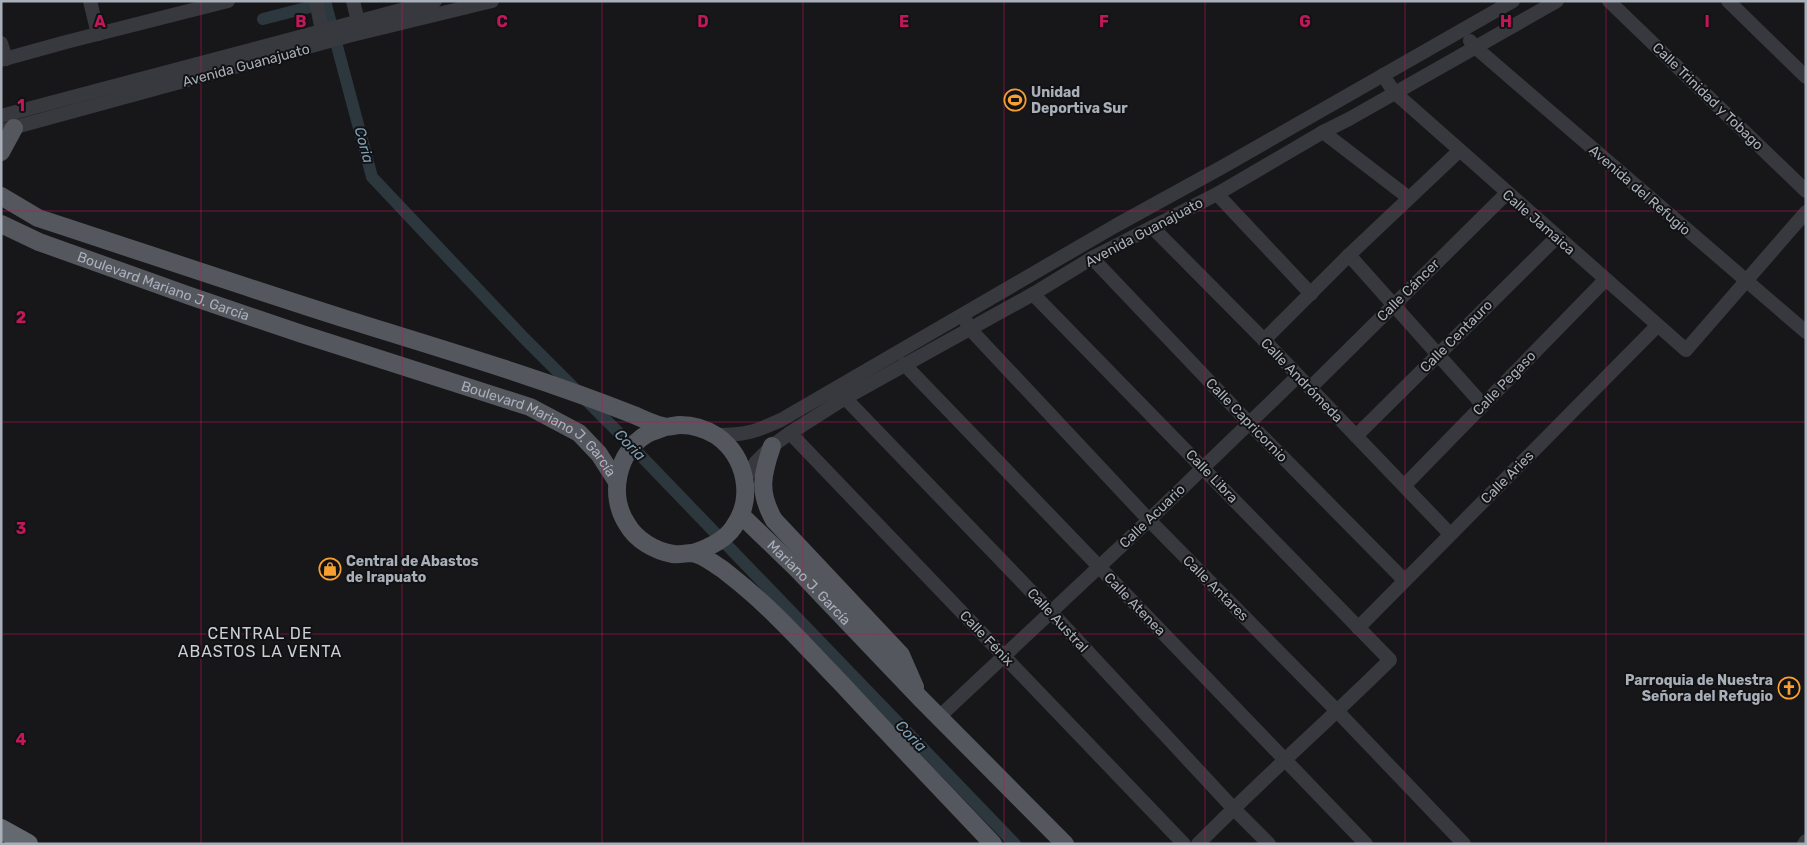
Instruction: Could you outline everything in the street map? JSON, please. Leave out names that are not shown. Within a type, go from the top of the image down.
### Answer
[{"type":"highway","points":[[1,829],[22,844]]},
{"type":"highway","points":[[1,829],[28,844]]},
{"type":"main road","points":[[1,152],[8,130]]},
{"type":"main road","points":[[1,182],[8,201]]},
{"type":"main road","name":"Boulevard Mariano J. García","points":[[8,201],[38,218],[317,310],[546,382],[665,427]]},
{"type":"main road","name":"Boulevard Mariano J. García","points":[[1,224],[40,242],[190,296],[530,407],[579,433],[599,454],[617,482],[616,494],[619,507],[627,524],[639,539],[656,549],[674,554],[693,553],[731,575],[779,618],[993,844]]},
{"type":"main road","points":[[617,482],[622,464],[632,447],[647,435],[665,427],[678,425],[704,429],[716,435],[729,447],[739,462],[745,479],[746,497],[737,522],[712,547],[693,553]]},
{"type":"main road","points":[[772,446],[763,471],[763,486],[766,506],[774,520],[901,655],[921,699]]},
{"type":"main road","name":"Mariano J. García","points":[[737,522],[797,569],[921,699],[1065,844]]},
{"type":"street","points":[[90,1],[98,34]]},
{"type":"street","points":[[1,43],[4,60],[228,1]]},
{"type":"street","name":"Avenida Guanajuato","points":[[8,130],[326,34],[356,21],[435,1]]},
{"type":"street","name":"Avenida Guanajuato","points":[[1,116],[326,34],[348,36],[492,1]]},
{"type":"street","name":"Avenida Guanajuato","points":[[716,435],[742,435],[781,420],[1115,226],[1514,1]]},
{"type":"street","name":"Avenida Guanajuato","points":[[745,479],[756,462],[772,446],[790,432],[845,398],[1033,294],[1092,258],[1217,194],[1322,132],[1349,119],[1557,1]]},
{"type":"street","name":"Calle Trinidad y Tobago","points":[[1609,1],[1806,191]]},
{"type":"street","points":[[1728,1],[1806,77]]},
{"type":"street","points":[[354,4],[356,21]]},
{"type":"street","points":[[318,8],[326,34]]},
{"type":"street","name":"Avenida del Refugio","points":[[1463,31],[1475,47],[1806,332]]},
{"type":"street","name":"Calle Jamaica","points":[[1384,75],[1394,92],[1686,350],[1747,282]]},
{"type":"street","points":[[1338,100],[1349,119]]},
{"type":"street","points":[[1322,132],[1409,198]]},
{"type":"street","points":[[1264,340],[1349,255],[1459,151]]},
{"type":"street","name":"Calle Cáncer","points":[[1310,388],[1507,193]]},
{"type":"street","points":[[1217,194],[1311,294]]},
{"type":"street","points":[[1747,282],[1806,212]]},
{"type":"street","name":"Calle Andrómeda","points":[[1152,227],[1264,340],[1450,534]]},
{"type":"street","name":"Calle Centauro","points":[[1356,436],[1557,237]]},
{"type":"street","points":[[1349,255],[1483,405]]},
{"type":"street","name":"Calle Capricornio","points":[[1092,258],[1249,423],[1404,580]]},
{"type":"street","name":"Calle Pegaso","points":[[1404,486],[1605,280]]},
{"type":"street","name":"Calle Libra","points":[[1033,294],[1390,660],[1338,712]]},
{"type":"street","name":"Calle Antares","points":[[964,315],[970,329],[1149,520],[1338,712],[1464,844]]},
{"type":"street","name":"Calle Aries","points":[[1358,628],[1657,326]]},
{"type":"street","name":"Calle Atenea","points":[[904,364],[1366,844]]},
{"type":"street","name":"Calle Acuario","points":[[939,717],[1149,520],[1298,376]]},
{"type":"street","name":"Calle Austral","points":[[845,398],[1051,612],[1233,808],[1269,844]]},
{"type":"street","name":"Calle Fénix","points":[[790,432],[1184,844]]},
{"type":"street","points":[[1198,844],[1233,808],[1338,712]]},
{"type":"waterway","name":"Coria","points":[[325,1],[372,177],[523,337],[617,431],[1015,844]]},
{"type":"waterway","points":[[263,19],[325,3]]},
{"type":"place","name":"Unidad Deportiva Sur","points":[[1015,100]]},
{"type":"place","name":"Central de Abastos de Irapuato","points":[[330,569]]},
{"type":"place","name":"Parroquia de Nuestra Señora del Refugio","points":[[1789,688]]},
{"type":"district","name":"CENTRAL DE ABASTOS LA VENTA","points":[[260,642]]}]
